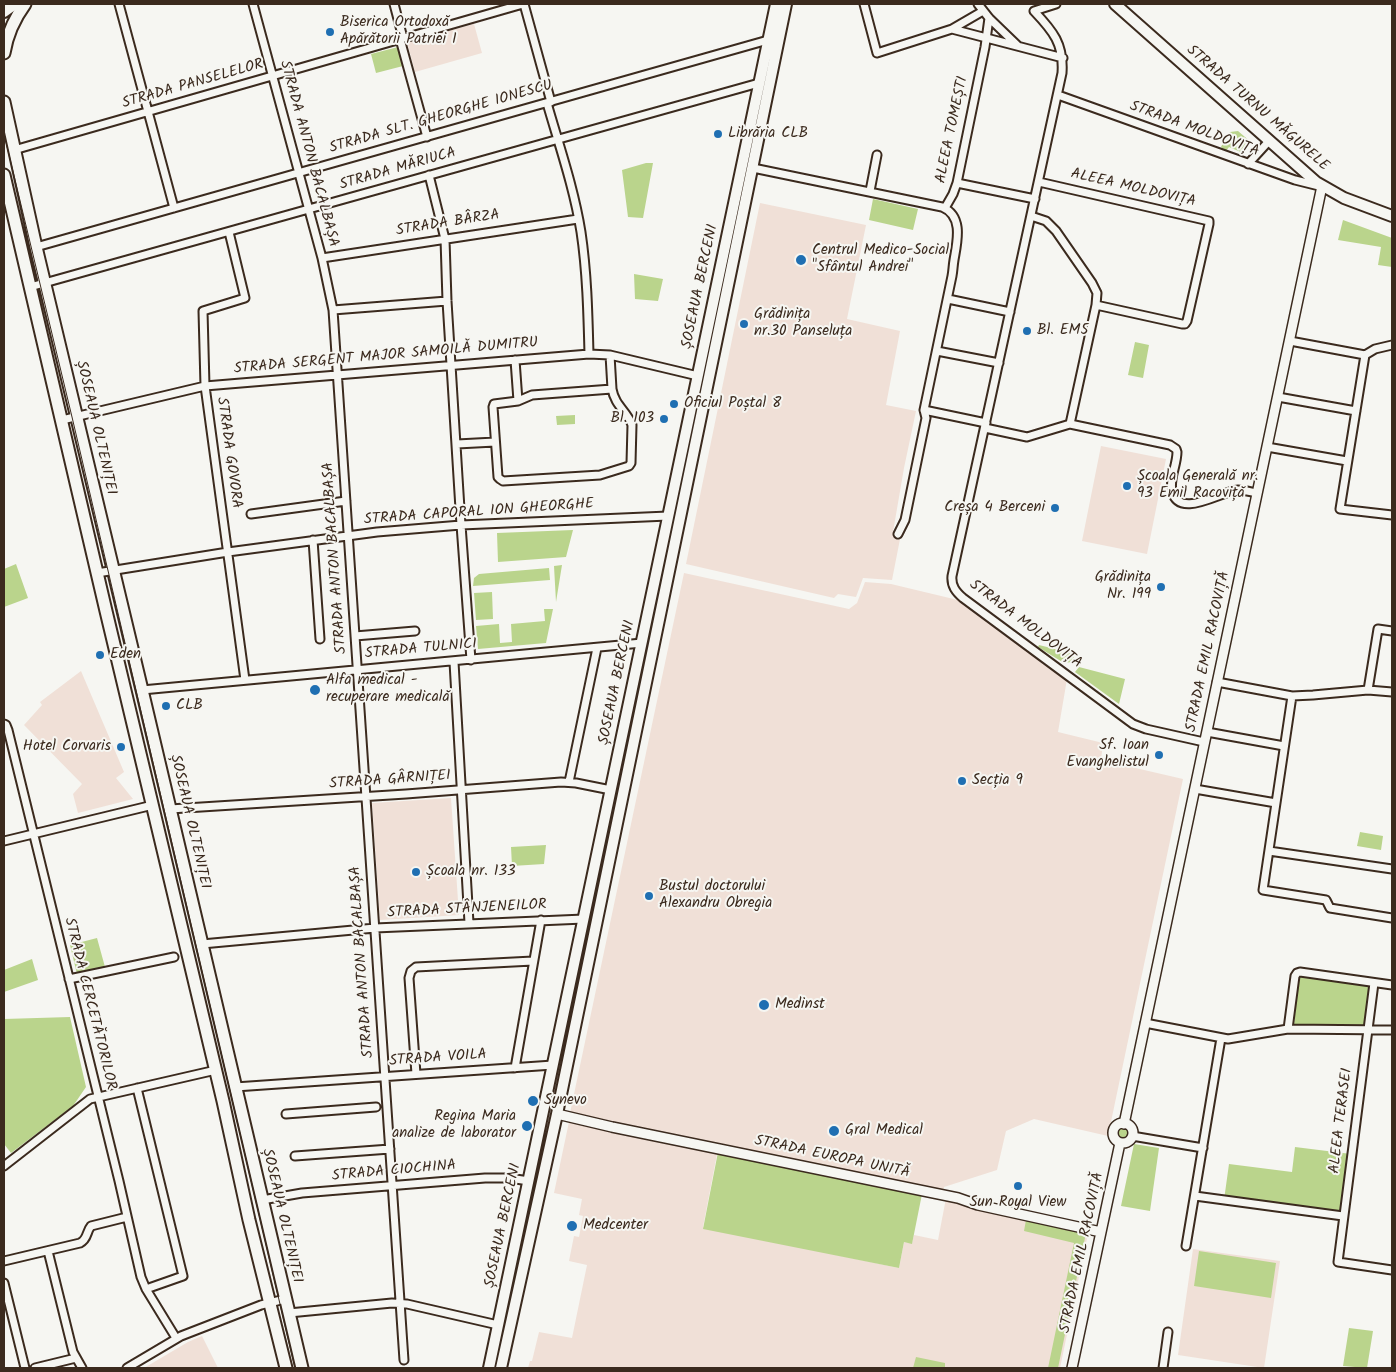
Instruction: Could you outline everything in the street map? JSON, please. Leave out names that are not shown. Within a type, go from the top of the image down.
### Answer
[{"type":"main road","points":[[4,12],[15,4]]},
{"type":"main road","points":[[4,53],[13,23],[24,4]]},
{"type":"main road","name":"ȘOSEAUA BERCENI","points":[[489,1368],[776,4]]},
{"type":"main road","name":"ȘOSEAUA BERCENI","points":[[501,1368],[557,1114],[786,4]]},
{"type":"main road","name":"STRADA TURNU MĂGURELE","points":[[1115,4],[1322,186],[1344,198],[1392,216]]},
{"type":"main road","name":"ȘOSEAUA OLTENIȚEI","points":[[4,102],[36,247],[302,1368]]},
{"type":"main road","name":"ȘOSEAUA OLTENIȚEI","points":[[4,175],[286,1368]]},
{"type":"main road","points":[[682,454],[693,456]]},
{"type":"main road","points":[[619,751],[631,753]]},
{"type":"main road","points":[[591,884],[604,887]]},
{"type":"main road","points":[[514,1252],[527,1255]]},
{"type":"street","points":[[119,4],[174,208]]},
{"type":"street","name":"STRADA ANTON BACALBAȘA","points":[[253,4],[322,258],[333,310],[404,1360]]},
{"type":"street","points":[[394,4],[427,137]]},
{"type":"street","points":[[524,4],[578,219],[585,266],[589,354]]},
{"type":"street","name":"STRADA PANSELELOR","points":[[14,150],[524,4]]},
{"type":"street","points":[[864,4],[877,53],[952,29],[983,12]]},
{"type":"street","points":[[978,4],[983,12],[1018,46]]},
{"type":"street","points":[[1056,4],[1034,11],[1054,34],[1063,58]]},
{"type":"street","name":"ALEEA TOMEȘTI","points":[[946,208],[957,183],[989,18]]},
{"type":"street","points":[[952,29],[1063,58]]},
{"type":"street","name":"STRADA SLT. GHEORGHE IONESCU","points":[[36,247],[768,40]]},
{"type":"street","name":"STRADA MOLDOVIȚA","points":[[1063,58],[1058,95],[952,576],[952,584],[963,598],[1135,725],[1204,742]]},
{"type":"street","name":"STRADA MĂRIUCA","points":[[45,283],[759,83]]},
{"type":"street","name":"STRADA MOLDOVIȚA","points":[[1058,95],[1248,164],[1295,180],[1322,186]]},
{"type":"street","points":[[1248,164],[1269,141]]},
{"type":"street","points":[[870,191],[877,155]]},
{"type":"street","points":[[753,168],[946,208],[954,216],[958,234],[948,299],[924,410],[926,418],[906,514],[903,527],[898,534]]},
{"type":"street","points":[[429,175],[445,239],[447,301],[471,660]]},
{"type":"street","name":"ALEEA MOLDOVIȚA","points":[[1039,182],[1209,221],[1193,298],[1185,324],[1096,305]]},
{"type":"street","points":[[957,183],[1035,199]]},
{"type":"street","name":"STRADA EMIL RACOVIȚĂ","points":[[1124,1124],[1322,186]]},
{"type":"street","points":[[1031,216],[1046,221],[1056,231],[1092,283],[1096,293],[1096,305],[1070,424]]},
{"type":"street","name":"STRADA BÂRZA","points":[[322,258],[578,219]]},
{"type":"street","name":"STRADA GOVORA","points":[[229,232],[245,298],[203,311],[204,386],[245,680]]},
{"type":"street","points":[[30,287],[45,283]]},
{"type":"street","points":[[948,299],[1010,312]]},
{"type":"street","points":[[333,310],[447,301]]},
{"type":"street","points":[[1290,340],[1365,355],[1376,349],[1392,345]]},
{"type":"street","points":[[937,351],[999,363]]},
{"type":"street","name":"STRADA SERGENT MAJOR SAMOILĂ DUMITRU","points":[[62,420],[204,386],[589,354],[610,355],[698,376]]},
{"type":"street","points":[[610,355],[612,389],[616,401],[632,425],[631,463],[629,466],[600,475],[502,481],[498,477],[493,405],[532,395],[612,389]]},
{"type":"street","points":[[1365,355],[1340,509],[1392,515]]},
{"type":"street","points":[[515,360],[518,400]]},
{"type":"street","points":[[1278,397],[1356,410]]},
{"type":"street","points":[[924,410],[1027,437],[1070,424],[1173,447],[1177,452],[1177,456],[1172,489],[1176,498],[1183,503],[1198,503],[1238,490],[1257,493]]},
{"type":"street","points":[[457,444],[495,442]]},
{"type":"street","points":[[1267,447],[1347,462]]},
{"type":"street","points":[[252,514],[346,501]]},
{"type":"street","name":"STRADA CAPORAL ION GHEORGHE","points":[[97,573],[228,552],[349,536],[461,525],[668,516]]},
{"type":"street","points":[[313,540],[320,639]]},
{"type":"street","points":[[1368,690],[1378,629],[1392,631]]},
{"type":"street","points":[[355,636],[415,631]]},
{"type":"street","name":"STRADA TULNICI","points":[[142,690],[642,643]]},
{"type":"street","points":[[569,782],[597,648]]},
{"type":"street","points":[[454,662],[469,923]]},
{"type":"street","points":[[1217,682],[1292,696],[1368,690],[1392,692]]},
{"type":"street","points":[[1292,696],[1263,890],[1326,900],[1330,908],[1392,918]]},
{"type":"street","name":"STRADA CERCETĂTORILOR","points":[[5,725],[8,730],[34,834],[141,1277],[146,1289],[176,1338]]},
{"type":"street","points":[[1207,732],[1284,746]]},
{"type":"street","name":"STRADA GÂRNIȚEI","points":[[170,809],[569,782],[611,790]]},
{"type":"street","points":[[1195,789],[1276,803]]},
{"type":"street","points":[[4,842],[153,805]]},
{"type":"street","points":[[1269,851],[1392,869]]},
{"type":"street","name":"STRADA STÂNJENEILOR","points":[[202,944],[375,928],[584,919]]},
{"type":"street","points":[[515,1068],[541,920]]},
{"type":"street","points":[[69,979],[174,957]]},
{"type":"street","points":[[416,1074],[409,978],[411,970],[416,967],[533,962]]},
{"type":"street","points":[[1288,1029],[1297,973],[1392,985]]},
{"type":"street","name":"ALEEA TERASEI","points":[[1374,983],[1338,1262],[1392,1270]]},
{"type":"street","points":[[1145,1023],[1221,1038],[1234,1038],[1288,1029],[1392,1030]]},
{"type":"street","points":[[1186,1246],[1221,1038]]},
{"type":"street","name":"STRADA VOILA","points":[[235,1087],[553,1065]]},
{"type":"street","points":[[4,1166],[90,1099],[216,1070]]},
{"type":"street","name":"STRADA CERCETĂTORILOR","points":[[137,1088],[183,1276],[146,1289]]},
{"type":"street","points":[[286,1114],[376,1107]]},
{"type":"street","name":"STRADA EUROPA UNITĂ","points":[[557,1114],[958,1198],[976,1204],[1101,1232]]},
{"type":"street","points":[[1117,1125],[1128,1125],[1131,1128],[1132,1136],[1127,1142],[1120,1143],[1114,1138],[1113,1131],[1117,1125]]},
{"type":"street","points":[[1132,1136],[1203,1148]]},
{"type":"street","name":"STRADA EMIL RACOVIȚĂ","points":[[1072,1368],[1120,1143]]},
{"type":"street","points":[[295,1156],[390,1149]]},
{"type":"street","name":"STRADA CIOCHINA","points":[[262,1200],[302,1193],[392,1185],[491,1178],[528,1181]]},
{"type":"street","points":[[1195,1196],[1343,1216]]},
{"type":"street","points":[[4,1261],[83,1242],[91,1226],[127,1217]]},
{"type":"street","points":[[48,1251],[76,1358],[82,1368]]},
{"type":"street","points":[[4,1283],[25,1368]]},
{"type":"street","points":[[127,1368],[176,1338],[257,1306],[285,1299]]},
{"type":"street","points":[[289,1313],[378,1304],[400,1304],[498,1325]]},
{"type":"street","points":[[1163,1368],[1168,1332]]},
{"type":"street","points":[[35,1368],[76,1358]]},
{"type":"shaded area","points":[[474,24],[482,53],[415,72],[407,42]]},
{"type":"shaded area","points":[[760,203],[866,225],[847,319],[900,331],[886,405],[916,411],[893,532],[901,534],[892,580],[863,578],[856,597],[838,594],[834,598],[686,564]]},
{"type":"shaded area","name":"Școala Generală nr. 93 Emil Racoviță","points":[[1101,446],[1166,459],[1147,554],[1082,541]]},
{"type":"shaded area","points":[[684,573],[849,609],[857,603],[865,582],[891,584],[962,601],[1067,679],[1058,732],[1103,743],[1101,760],[1183,779],[1108,1136],[1034,1119],[1006,1131],[997,1170],[944,1187],[943,1192],[570,1113]]},
{"type":"shaded area","points":[[81,671],[124,772],[116,778],[133,799],[78,813],[73,794],[82,784],[24,725],[42,705],[40,702]]},
{"type":"shaded area","name":"Școala nr. 133","points":[[451,798],[459,915],[380,920],[372,803]]},
{"type":"shaded area","points":[[570,1117],[718,1149],[703,1227],[899,1268],[904,1242],[912,1243],[914,1235],[938,1240],[947,1193],[1090,1224],[1060,1368],[528,1368],[530,1361],[532,1361],[539,1332],[572,1338],[587,1265],[569,1261],[574,1236],[579,1237],[583,1216],[579,1215],[582,1199],[554,1193]]},
{"type":"shaded area","points":[[1193,1249],[1280,1261],[1264,1368],[1178,1355]]},
{"type":"shaded area","points":[[202,1336],[218,1368],[144,1368],[188,1342]]},
{"type":"green space","points":[[398,47],[403,66],[376,73],[371,54]]},
{"type":"green space","points":[[1238,131],[1252,143],[1243,153],[1229,147],[1226,151],[1221,147],[1230,132]]},
{"type":"green space","points":[[646,163],[653,163],[643,218],[628,217],[622,170]]},
{"type":"green space","points":[[873,199],[918,209],[913,230],[869,220]]},
{"type":"green space","points":[[1343,220],[1392,238],[1392,267],[1378,265],[1381,247],[1338,240]]},
{"type":"green space","points":[[634,274],[663,279],[658,301],[635,299]]},
{"type":"green space","points":[[1135,342],[1149,345],[1143,378],[1128,375]]},
{"type":"green space","points":[[575,415],[575,424],[557,425],[556,416]]},
{"type":"green space","points":[[573,530],[566,557],[498,562],[497,533]]},
{"type":"green space","points":[[16,564],[28,598],[4,607],[4,569]]},
{"type":"green space","points":[[562,565],[556,602],[554,566]]},
{"type":"green space","points":[[549,568],[550,580],[473,586],[474,578],[479,574]]},
{"type":"green space","points":[[492,592],[493,619],[476,620],[474,593]]},
{"type":"green space","points":[[544,609],[553,609],[546,643],[478,649],[476,626],[499,624],[500,643],[512,642],[511,624],[545,621]]},
{"type":"green space","points":[[1039,645],[1075,654],[1072,662],[1064,663],[1038,647]]},
{"type":"green space","points":[[1079,667],[1125,679],[1119,704],[1075,672]]},
{"type":"green space","points":[[1360,832],[1383,836],[1381,850],[1357,846]]},
{"type":"green space","points":[[546,845],[544,864],[512,866],[511,847]]},
{"type":"green space","points":[[97,938],[105,967],[77,974],[70,945]]},
{"type":"green space","points":[[32,959],[38,980],[4,992],[4,970]]},
{"type":"green space","points":[[1299,976],[1371,985],[1366,1025],[1294,1024]]},
{"type":"green space","points":[[70,1017],[86,1087],[73,1106],[11,1153],[4,1144],[4,1019]]},
{"type":"green space","points":[[1120,1126],[1126,1126],[1130,1133],[1126,1140],[1120,1140],[1116,1136],[1116,1130]]},
{"type":"green space","points":[[1134,1144],[1159,1148],[1150,1211],[1121,1206]]},
{"type":"green space","points":[[1295,1147],[1351,1154],[1343,1216],[1224,1200],[1229,1164],[1292,1172]]},
{"type":"green space","points":[[718,1152],[922,1194],[912,1244],[904,1242],[899,1268],[703,1229]]},
{"type":"green space","points":[[1026,1220],[1086,1233],[1058,1368],[1048,1368],[1074,1243],[1024,1231]]},
{"type":"green space","points":[[1199,1251],[1276,1263],[1271,1298],[1194,1286]]},
{"type":"green space","points":[[1349,1328],[1373,1331],[1367,1368],[1343,1366]]},
{"type":"green space","points":[[916,1357],[945,1363],[945,1367],[951,1368],[913,1368]]},
{"type":"tram line","points":[[4,134],[295,1368]]},
{"type":"place","name":"Biserica Ortodoxă Apărătorii Patriei I","points":[[330,32]]},
{"type":"place","name":"Librăria CLB","points":[[718,134]]},
{"type":"place","name":"Centrul Medico-Social \"Sfântul Andrei\"","points":[[801,260]]},
{"type":"place","name":"Grădinița nr.30 Panseluța","points":[[744,324]]},
{"type":"place","name":"Bl. EM5","points":[[1027,331]]},
{"type":"place","name":"Oficiul Poștal 8","points":[[674,404]]},
{"type":"place","name":"Bl. 103","points":[[664,419]]},
{"type":"place","name":"Școala Generală nr. 93 Emil Racoviță","points":[[1127,486]]},
{"type":"place","name":"Creșa 4 Berceni","points":[[1055,508]]},
{"type":"place","name":"Grădinița Nr. 199","points":[[1161,587]]},
{"type":"place","name":"Eden","points":[[100,655]]},
{"type":"place","name":"Alfa medical - recuperare medicală","points":[[315,690]]},
{"type":"place","name":"CLB","points":[[166,706]]},
{"type":"place","name":"Hotel Corvaris","points":[[121,747]]},
{"type":"place","name":"Sf. Ioan Evanghelistul","points":[[1159,755]]},
{"type":"place","name":"Secția 9","points":[[962,781]]},
{"type":"place","name":"Școala nr. 133","points":[[416,872]]},
{"type":"place","name":"Bustul doctorului Alexandru Obregia","points":[[649,896]]},
{"type":"place","name":"Medinst","points":[[764,1005]]},
{"type":"place","name":"Synevo","points":[[533,1101]]},
{"type":"place","name":"Regina Maria analize de laborator","points":[[527,1126]]},
{"type":"place","name":"Gral Medical","points":[[834,1131]]},
{"type":"place","name":"Sun Royal View","points":[[1018,1186]]},
{"type":"place","name":"Medcenter","points":[[572,1226]]}]
